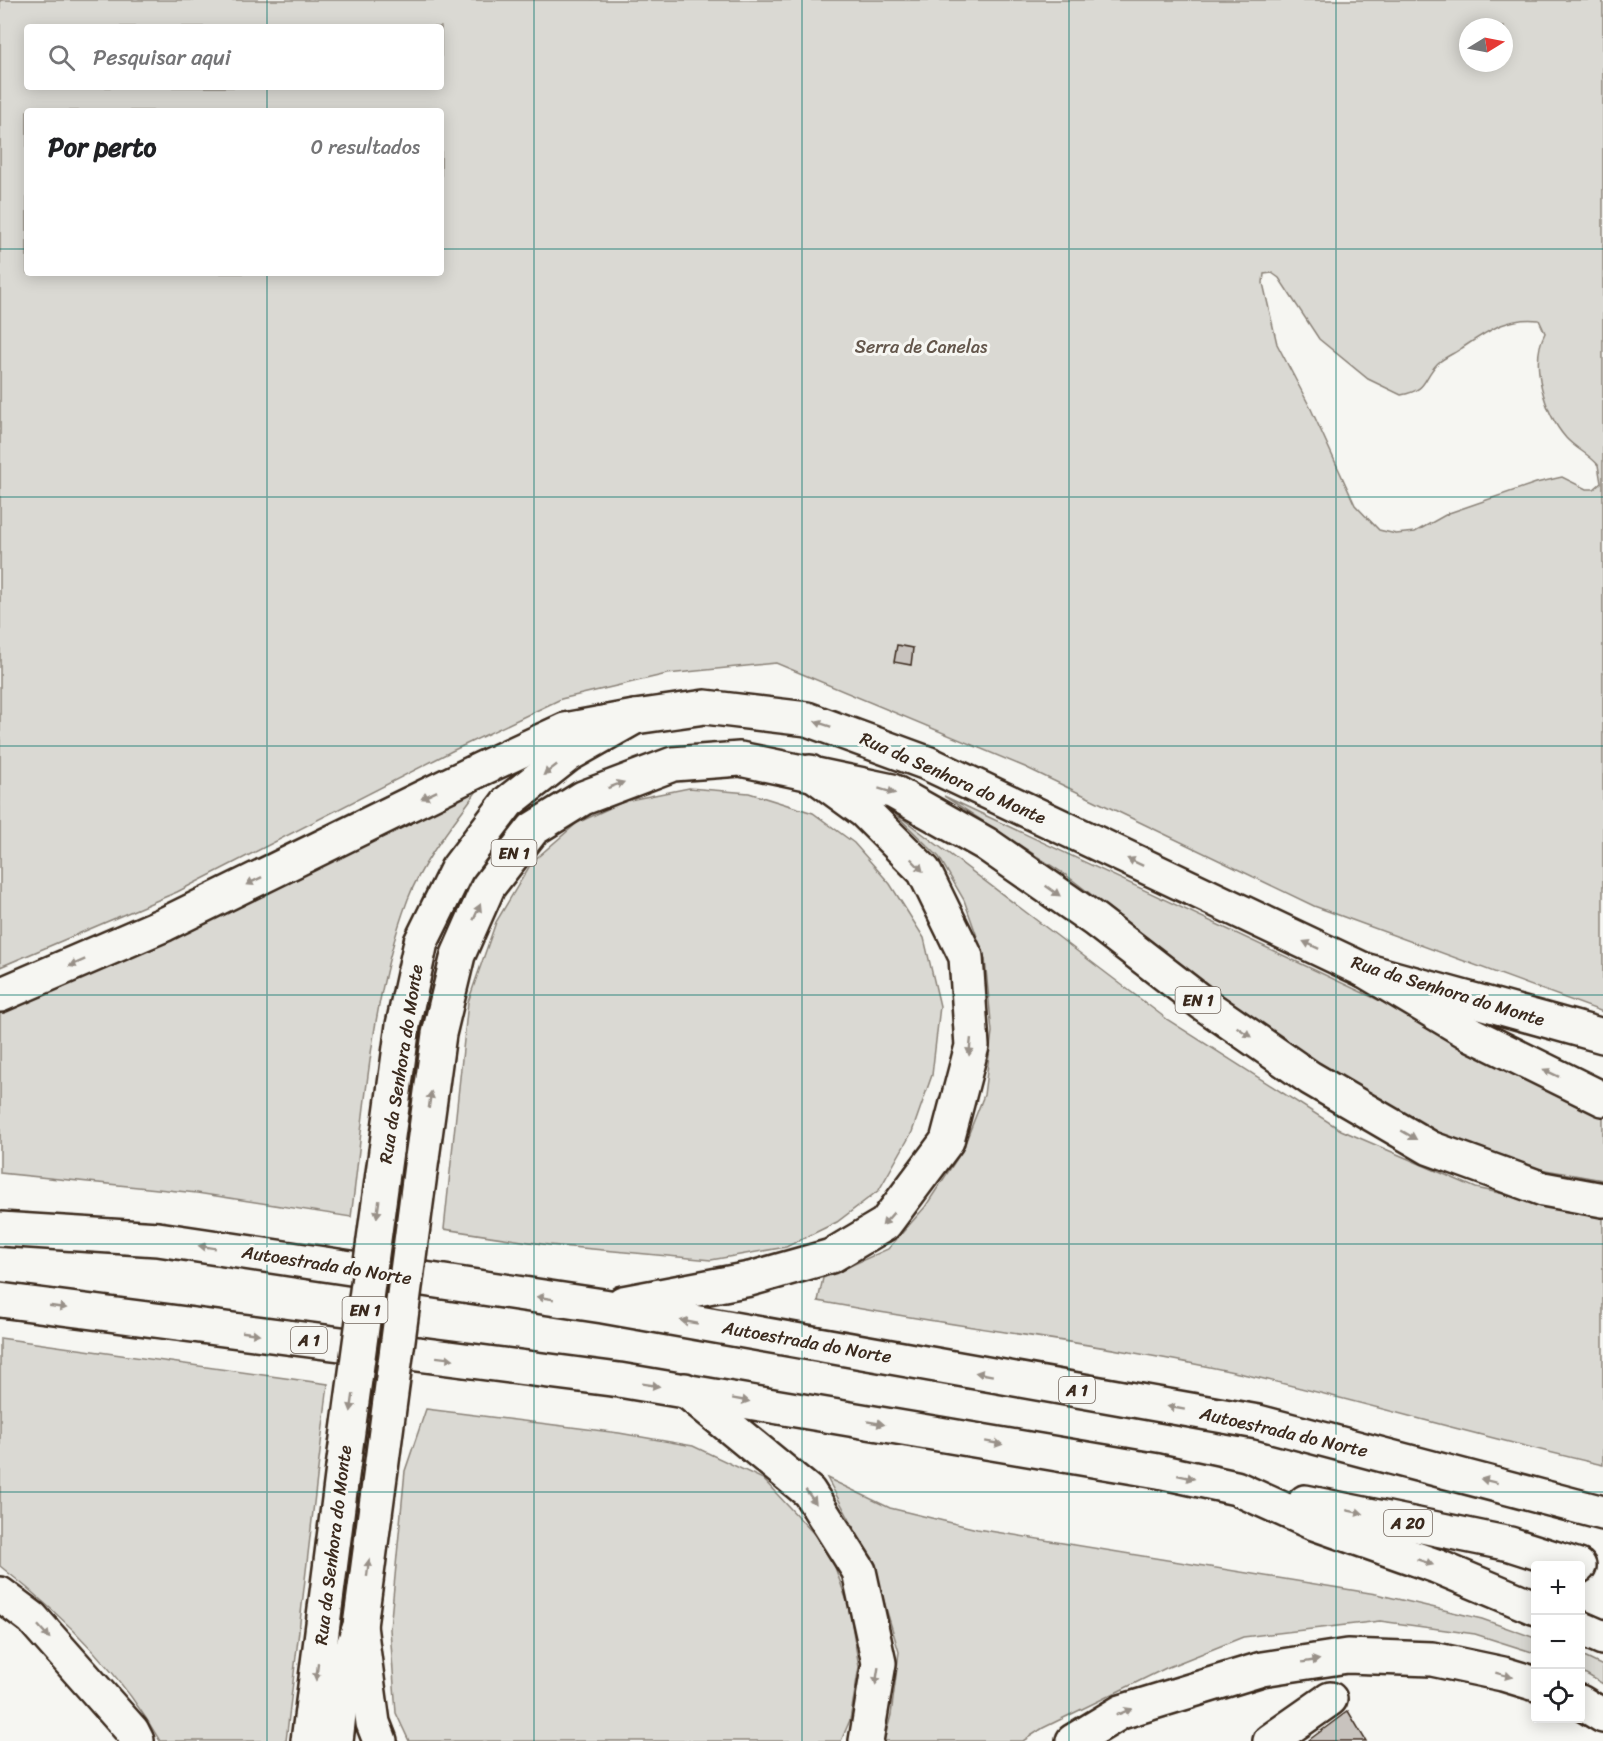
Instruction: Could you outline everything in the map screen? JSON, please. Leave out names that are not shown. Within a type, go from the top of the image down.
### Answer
[{"type":"main road","name":"Rua da Senhora do Monte","points":[[308,1741],[386,1151],[404,1025],[421,942],[457,869],[508,802],[568,755],[635,717],[705,707],[807,718],[858,735],[927,763],[1364,970],[1603,1036]]},
{"type":"main road","points":[[0,995],[165,924],[565,730],[635,717]]},
{"type":"main road","name":"Rua da Senhora do Monte","points":[[336,1741],[344,1671],[360,1626],[439,1034],[458,955],[488,886],[532,829],[583,798],[673,764],[740,759],[892,791],[986,844],[1095,920],[1205,1005],[1310,1078],[1430,1148],[1543,1189],[1603,1200]]},
{"type":"main road","points":[[603,1306],[750,1279],[831,1256],[885,1224],[947,1141],[972,1046],[966,957],[924,871],[864,812],[810,772]]},
{"type":"main road","points":[[1364,970],[1472,1034],[1603,1099]]},
{"type":"main road","name":"Autoestrada do Norte","points":[[0,1229],[158,1239],[603,1306],[1258,1422],[1603,1513]]},
{"type":"main road","name":"A 1","points":[[0,1300],[684,1389],[1158,1471],[1236,1488],[1311,1522],[1436,1566],[1531,1606]]},
{"type":"main road","points":[[684,1389],[809,1492],[860,1571],[879,1663],[866,1741]]},
{"type":"main road","name":"A 20","points":[[1236,1488],[1510,1544],[1564,1561]]},
{"type":"main road","name":"A 20","points":[[1585,1568],[1603,1573]]},
{"type":"main road","points":[[0,1594],[32,1618],[132,1731],[138,1741]]},
{"type":"main road","points":[[360,1626],[373,1723],[380,1741]]},
{"type":"main road","points":[[1585,1630],[1603,1638]]},
{"type":"main road","points":[[1073,1741],[1121,1712],[1262,1669],[1347,1656],[1432,1659],[1531,1682]]},
{"type":"main road","points":[[1270,1741],[1330,1699]]},
{"type":"main road","points":[[1585,1705],[1603,1716]]},
{"type":"green space","name":"Serra de Canelas","points":[[0,0],[1603,0],[1603,1012],[1314,906],[1025,767],[776,663],[667,674],[561,699],[452,751],[177,892],[0,967]],"holes":[[[1272,273],[1279,278],[1319,339],[1368,379],[1401,395],[1421,387],[1438,363],[1499,326],[1518,320],[1539,320],[1545,333],[1540,345],[1539,373],[1546,402],[1558,428],[1566,438],[1598,465],[1601,483],[1594,489],[1586,489],[1562,477],[1536,483],[1449,513],[1415,532],[1396,534],[1379,530],[1355,505],[1311,409],[1277,344],[1263,283],[1264,274]]]},
{"type":"green space","points":[[479,788],[422,869],[408,899],[395,937],[370,1056],[351,1217],[197,1193],[0,1173],[0,1006]]},
{"type":"green space","points":[[689,788],[749,793],[813,813],[854,843],[890,884],[924,938],[940,1006],[932,1075],[912,1132],[879,1190],[837,1222],[786,1247],[711,1260],[549,1245],[444,1229],[468,1002],[496,922],[532,862],[577,823],[625,801]]},
{"type":"green space","points":[[944,796],[1474,1045],[1603,1109],[1603,1180],[1506,1163],[1401,1125],[1313,1065],[1066,875]]},
{"type":"green space","points":[[890,809],[1168,1020],[1341,1130],[1476,1188],[1603,1215],[1603,1465],[1243,1374],[1137,1353],[818,1301],[823,1278],[888,1249],[925,1207],[962,1151],[984,1095],[992,1032],[985,959],[964,900],[939,857]]},
{"type":"green space","points":[[0,1338],[328,1384],[286,1741],[160,1741],[127,1691],[89,1646],[46,1604],[0,1566]]},
{"type":"green space","points":[[426,1409],[619,1433],[693,1446],[763,1479],[829,1550],[849,1607],[859,1667],[850,1720],[841,1741],[409,1741],[396,1713],[390,1629],[405,1471]]},
{"type":"green space","points":[[827,1478],[890,1508],[977,1529],[1376,1594],[1482,1619],[1531,1637],[1531,1652],[1475,1634],[1380,1621],[1243,1637],[1166,1668],[1043,1728],[1023,1741],[884,1741],[891,1715],[899,1652],[872,1561]]},
{"type":"green space","points":[[1585,1657],[1603,1666],[1603,1684],[1585,1673]]},
{"type":"building","points":[[897,645],[913,648],[911,665],[894,662]]},
{"type":"building","points":[[1348,1711],[1366,1741],[1309,1740]]}]
